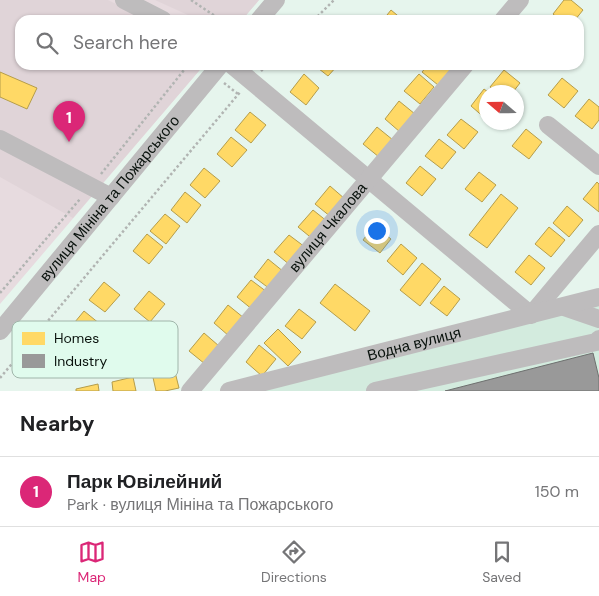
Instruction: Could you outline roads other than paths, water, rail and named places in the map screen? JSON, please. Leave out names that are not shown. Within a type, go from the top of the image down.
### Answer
[{"type":"street","points":[[124,0],[153,15]]},
{"type":"street","points":[[263,15],[276,0]]},
{"type":"street","points":[[507,15],[520,0]]},
{"type":"street","name":"вулиця Мініна та Пожарського","points":[[0,331],[216,70]]},
{"type":"street","points":[[238,70],[531,315],[599,234]]},
{"type":"street","name":"вулиця Чкалова","points":[[190,391],[461,70]]},
{"type":"street","points":[[548,125],[599,166]]},
{"type":"street","points":[[0,140],[111,197]]},
{"type":"street","name":"Водна вулиця","points":[[229,391],[599,297]]},
{"type":"street","points":[[563,306],[599,319]]},
{"type":"street","points":[[374,391],[596,342],[599,338]]},
{"type":"place","name":"Парк Ювілейний","points":[[69,142]]}]
